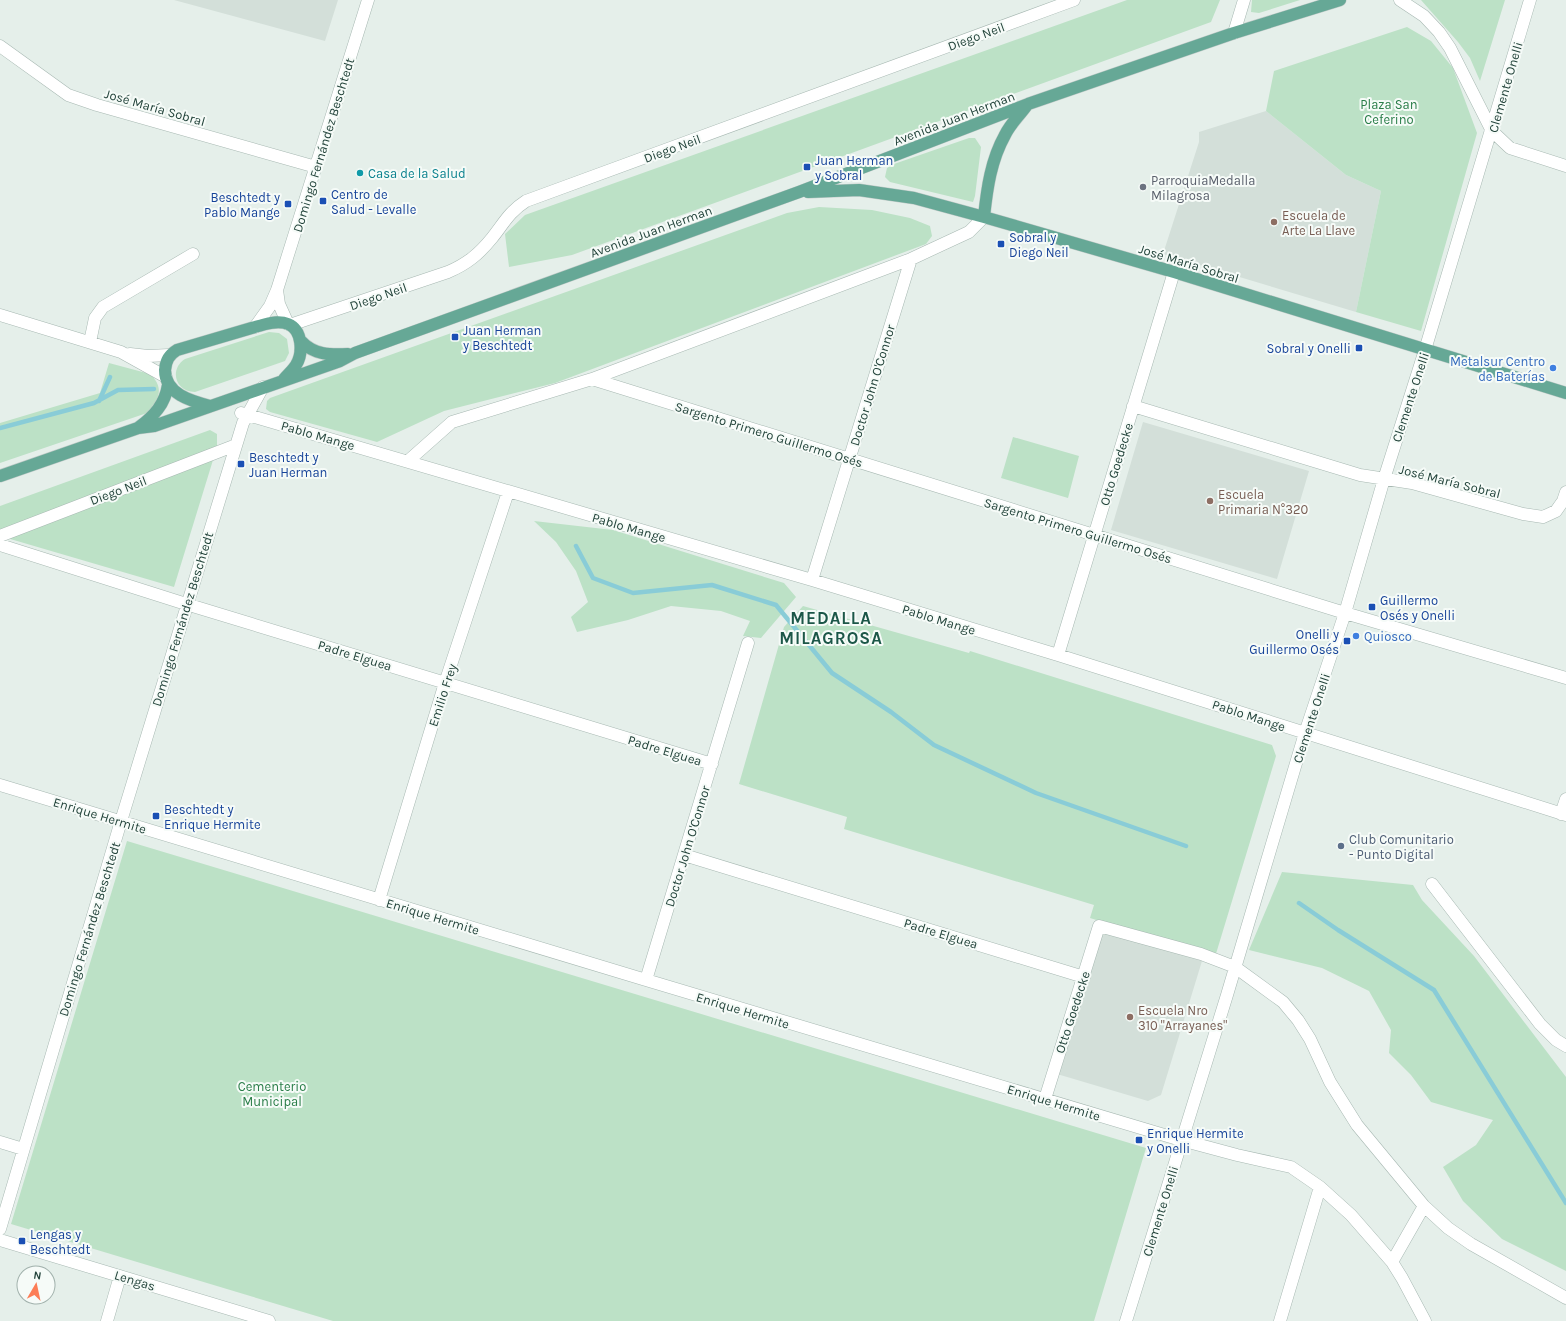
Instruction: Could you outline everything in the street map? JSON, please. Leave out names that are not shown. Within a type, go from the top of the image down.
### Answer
[{"type":"main road","name":"Avenida Juan Herman","points":[[210,406],[340,361],[355,353],[799,192],[1028,104],[1234,33],[1340,0]]},
{"type":"main road","points":[[984,216],[987,188],[993,162],[1005,134],[1028,104]]},
{"type":"main road","name":"José María Sobral","points":[[799,192],[859,190],[914,198],[984,216],[1174,272],[1566,393]]},
{"type":"main road","points":[[138,428],[150,419],[163,403],[167,394],[167,360],[169,355],[177,350],[254,326],[267,323],[289,325]]},
{"type":"main road","name":"Avenida Juan Herman","points":[[289,325],[296,331],[306,347],[315,352],[333,355],[355,353]]},
{"type":"main road","points":[[282,381],[296,366],[300,357],[301,341]]},
{"type":"main road","points":[[167,381],[180,395],[190,401],[210,406]]},
{"type":"main road","points":[[0,476],[138,428],[154,426],[210,406]]},
{"type":"street","name":"Domingo Fernández Beschtedt","points":[[254,326],[270,306],[277,290],[368,0]]},
{"type":"street","name":"Diego Neil","points":[[289,325],[464,266],[475,257],[492,238],[515,209],[526,202],[1074,0]]},
{"type":"street","points":[[1234,33],[1244,0]]},
{"type":"street","points":[[1400,0],[1424,16],[1439,32],[1450,48],[1492,131],[1510,148],[1566,166]]},
{"type":"street","name":"Clemente Onelli","points":[[1126,1321],[1305,733],[1345,613],[1384,479],[1492,131],[1530,0]]},
{"type":"street","name":"José María Sobral","points":[[0,46],[68,95],[97,105],[316,167]]},
{"type":"street","points":[[408,461],[452,422],[592,379],[910,259],[969,232],[984,216]]},
{"type":"street","points":[[90,342],[95,318],[103,307],[193,254]]},
{"type":"street","name":"Doctor John O'Connor","points":[[812,580],[910,259]]},
{"type":"street","name":"Otto Goedecke","points":[[1058,655],[1174,272]]},
{"type":"street","points":[[277,290],[279,304],[289,325]]},
{"type":"street","points":[[0,314],[121,352],[148,356],[169,355]]},
{"type":"street","points":[[121,352],[167,381]]},
{"type":"street","name":"Sargento Primero Guillermo Osés","points":[[592,379],[1345,613],[1566,678]]},
{"type":"street","name":"Domingo Fernández Beschtedt","points":[[0,1229],[186,604],[244,417],[263,388]]},
{"type":"street","points":[[225,401],[235,404],[244,417]]},
{"type":"street","name":"José María Sobral","points":[[1133,406],[1360,475],[1412,483],[1523,514],[1543,517],[1556,511],[1563,501],[1566,492]]},
{"type":"street","name":"Pablo Mange","points":[[244,417],[408,461],[508,492],[812,580],[1058,655],[1564,814]]},
{"type":"street","name":"Diego Neil","points":[[0,536],[236,445]]},
{"type":"street","name":"Emilio Frey","points":[[378,900],[508,492]]},
{"type":"street","name":"Padre Elguea","points":[[0,545],[186,604],[712,764]]},
{"type":"street","name":"Doctor John O'Connor","points":[[646,980],[748,643]]},
{"type":"street","name":"Enrique Hermite","points":[[0,785],[378,900],[1181,1140],[1237,1155],[1291,1167],[1320,1187],[1351,1215],[1392,1262],[1425,1321]]},
{"type":"street","points":[[1564,814],[1566,799]]},
{"type":"street","name":"Padre Elguea","points":[[684,855],[1084,977]]},
{"type":"street","points":[[1432,884],[1540,1024],[1556,1040],[1566,1046]]},
{"type":"street","name":"Otto Goedecke","points":[[1045,1099],[1099,926],[1201,954],[1235,967]]},
{"type":"street","points":[[1235,967],[1283,1002],[1298,1020],[1310,1038],[1330,1082],[1357,1125],[1424,1206],[1448,1228],[1471,1244],[1566,1298]]},
{"type":"street","points":[[0,1142],[23,1149]]},
{"type":"street","points":[[1280,1321],[1320,1187]]},
{"type":"street","points":[[1392,1262],[1424,1206]]},
{"type":"street","name":"Lengas","points":[[0,1240],[269,1321]]},
{"type":"street","points":[[107,1321],[120,1276]]},
{"type":"shaded area","points":[[174,0],[338,0],[325,41]]},
{"type":"shaded area","name":"Escuela de Arte La Llave","points":[[1266,111],[1346,175],[1381,191],[1356,312],[1163,254],[1199,142],[1199,132]]},
{"type":"shaded area","name":"Escuela Primaria N°320","points":[[1143,422],[1309,471],[1277,579],[1111,530]]},
{"type":"shaded area","name":"Escuela Nro 310 \"Arrayanes\"","points":[[1102,930],[1202,961],[1161,1095],[1148,1101],[1057,1074]]},
{"type":"green space","points":[[1127,0],[1220,0],[1211,22],[572,255],[509,267],[505,234],[525,215]]},
{"type":"green space","points":[[1252,0],[1300,0],[1259,13],[1251,12]]},
{"type":"green space","points":[[1421,0],[1505,0],[1480,81],[1470,58]]},
{"type":"green space","name":"Plaza San Ceferino","points":[[1407,27],[1431,41],[1453,68],[1477,133],[1421,331],[1356,312],[1381,191],[1346,175],[1266,111],[1274,71]]},
{"type":"green space","points":[[969,138],[975,138],[981,147],[973,202],[890,182],[885,177],[887,168],[894,164]]},
{"type":"green space","points":[[819,207],[872,210],[910,218],[930,226],[932,236],[926,244],[555,383],[444,411],[377,442],[270,412],[266,409],[267,401],[270,398],[787,213]]},
{"type":"green space","points":[[269,332],[279,333],[287,339],[289,353],[285,361],[195,392],[188,391],[183,388],[176,379],[177,368],[185,359]]},
{"type":"green space","points":[[109,363],[150,374],[155,379],[158,384],[159,394],[155,403],[147,413],[0,463],[0,423],[100,393]]},
{"type":"green space","points":[[210,430],[217,434],[217,447],[174,587],[0,536],[0,506]]},
{"type":"green space","points":[[1013,437],[1079,456],[1068,498],[1001,478]]},
{"type":"green space","points":[[534,521],[613,530],[784,583],[796,597],[761,638],[743,636],[750,621],[721,611],[671,606],[628,620],[577,632],[571,617],[588,602],[576,571],[556,542]]},
{"type":"green space","points":[[803,606],[969,653],[970,651],[1272,745],[1276,756],[1215,957],[1090,918],[1094,905],[844,829],[847,817],[739,784],[784,627]]},
{"type":"green space","name":"Cementerio Municipal","points":[[127,841],[1146,1148],[1094,1321],[333,1321],[11,1224]]},
{"type":"green space","points":[[1282,872],[1413,885],[1422,900],[1474,956],[1566,1077],[1566,1271],[1502,1239],[1463,1201],[1443,1167],[1476,1145],[1493,1120],[1431,1102],[1411,1075],[1389,1053],[1391,1030],[1369,991],[1322,968],[1249,950]]},
{"type":"waterway","points":[[99,401],[110,377]]},
{"type":"waterway","points":[[0,428],[94,403],[118,390],[154,389]]},
{"type":"waterway","points":[[576,546],[593,578],[633,593],[712,585],[776,605],[832,673],[891,712],[934,745],[1036,793],[1186,846]]},
{"type":"waterway","points":[[1299,903],[1338,930],[1434,990],[1566,1203]]},
{"type":"place","name":"Juan Herman y Sobral","points":[[807,167]]},
{"type":"place","name":"Casa de la Salud","points":[[360,173]]},
{"type":"place","name":"ParroquiaMedalla Milagrosa","points":[[1143,187]]},
{"type":"place","name":"Centro de Salud - Levalle","points":[[323,201]]},
{"type":"place","name":"Beschtedt y Pablo Mange","points":[[288,204]]},
{"type":"place","name":"Escuela de Arte La Llave","points":[[1274,222]]},
{"type":"place","name":"Sobral y Diego Neil","points":[[1001,244]]},
{"type":"place","name":"Juan Herman y Beschtedt","points":[[455,337]]},
{"type":"place","name":"Sobral y Onelli","points":[[1359,348]]},
{"type":"place","name":"Metalsur Centro de Baterías","points":[[1553,368]]},
{"type":"place","name":"Beschtedt y Juan Herman","points":[[241,464]]},
{"type":"place","name":"Escuela Primaria N°320","points":[[1210,501]]},
{"type":"place","name":"Guillermo Osés y Onelli","points":[[1372,607]]},
{"type":"place","name":"Quiosco","points":[[1356,636]]},
{"type":"place","name":"Onelli y Guillermo Osés","points":[[1347,641]]},
{"type":"place","name":"Beschtedt y Enrique Hermite","points":[[156,816]]},
{"type":"place","name":"Club Comunitario - Punto Digital","points":[[1341,846]]},
{"type":"place","name":"Escuela Nro 310 \"Arrayanes\"","points":[[1130,1017]]},
{"type":"place","name":"Enrique Hermite y Onelli","points":[[1139,1140]]},
{"type":"place","name":"Lengas y Beschtedt","points":[[22,1241]]},
{"type":"district","name":"MEDALLA MILAGROSA","points":[[831,628]]}]
